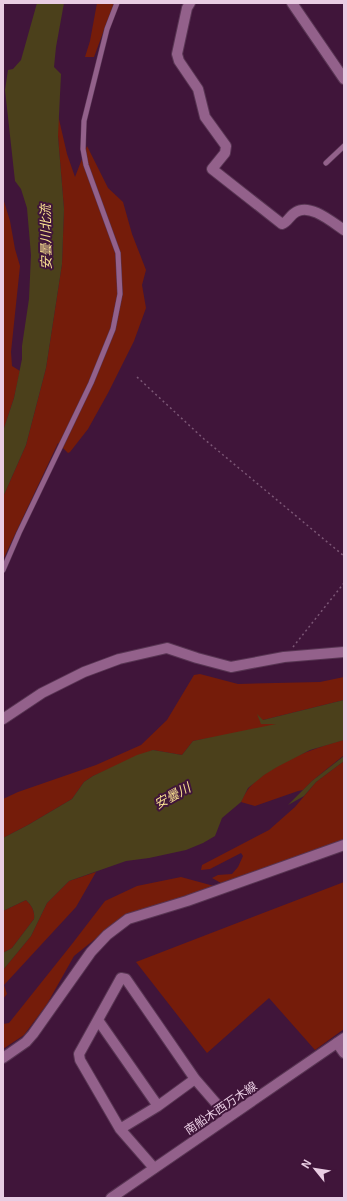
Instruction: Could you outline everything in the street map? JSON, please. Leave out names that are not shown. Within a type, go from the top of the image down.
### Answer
[{"type":"street","points":[[190,3],[187,8],[178,54],[179,61],[198,89],[205,117],[226,146],[225,153],[212,170],[282,224],[285,223],[295,212],[307,210],[316,212],[344,230]]},
{"type":"street","points":[[292,3],[344,79]]},
{"type":"street","points":[[3,719],[42,693],[84,672],[119,659],[167,648],[231,667],[284,657],[344,652]]},
{"type":"street","points":[[3,1058],[26,1042],[91,952],[107,935],[128,919],[187,901],[344,845]]},
{"type":"street","points":[[154,1168],[120,1129],[80,1060],[79,1054],[121,978],[126,979],[195,1079],[228,1117]]},
{"type":"street","points":[[98,1020],[158,1106]]},
{"type":"street","points":[[341,1040],[344,1053]]},
{"type":"street","name":"南船木西万木線","points":[[111,1198],[341,1040]]},
{"type":"street","points":[[120,1129],[158,1106],[195,1079]]},
{"type":"lane","points":[[3,570],[19,533],[91,383],[113,329],[120,294],[118,253],[86,165],[83,149],[84,121],[107,29],[116,3]]},
{"type":"lane","points":[[326,163],[344,146]]},
{"type":"path","points":[[136,377],[204,439],[344,556]]},
{"type":"path","points":[[284,657],[344,583]]},
{"type":"shaded area","points":[[97,3],[114,3],[94,57],[85,57],[90,41]]},
{"type":"shaded area","points":[[58,115],[67,154],[75,177],[87,146],[108,188],[123,202],[132,234],[146,270],[142,285],[146,308],[134,341],[88,429],[68,453],[58,443],[3,560],[3,497],[26,445],[46,368],[62,264],[64,209],[58,136]]},
{"type":"shaded area","points":[[3,198],[10,221],[20,266],[11,352],[12,366],[20,371],[14,398],[3,431]]},
{"type":"shaded area","points":[[200,674],[238,684],[320,682],[344,677],[344,700],[263,720],[261,724],[277,724],[269,727],[193,741],[182,755],[153,750],[93,776],[84,782],[72,799],[3,838],[3,799],[18,792],[96,765],[141,745],[167,720],[194,675]]},
{"type":"shaded area","points":[[344,740],[343,756],[303,790],[255,806],[241,802],[249,788],[268,772],[306,752]]},
{"type":"shaded area","points":[[344,761],[344,847],[237,887],[221,883],[212,878],[218,875],[232,874],[238,867],[243,856],[241,853],[210,869],[201,870],[202,865],[269,830],[295,807],[316,782]]},
{"type":"shaded area","points":[[96,872],[76,907],[4,985],[7,994],[3,999],[3,970],[31,936],[47,903],[69,881]]},
{"type":"shaded area","points":[[181,877],[214,886],[110,927],[74,956],[47,1004],[24,1035],[3,1049],[3,1024],[9,1023],[105,901],[137,886]]},
{"type":"shaded area","points":[[344,882],[344,1029],[315,1050],[269,998],[207,1053],[136,962]]},
{"type":"shaded area","points":[[26,900],[33,909],[34,919],[12,948],[3,953],[3,911]]},
{"type":"water","name":"安曇川北流","points":[[37,3],[64,3],[54,67],[61,74],[58,136],[64,209],[62,264],[46,368],[26,445],[3,497],[3,431],[14,398],[22,359],[22,346],[29,299],[31,255],[27,208],[21,189],[15,181],[5,90],[8,70],[13,69],[21,60]]},
{"type":"water","name":"安曇川","points":[[344,700],[344,740],[310,750],[264,775],[248,788],[241,802],[222,818],[215,836],[203,843],[186,850],[126,861],[69,881],[47,903],[31,936],[3,970],[3,953],[12,948],[34,919],[34,914],[33,909],[26,900],[3,911],[3,838],[72,799],[84,782],[93,776],[137,755],[153,750],[182,755],[193,741],[276,724],[261,724],[257,714],[263,720]]},
{"type":"water","points":[[344,756],[344,761],[316,782],[304,796],[288,805],[312,781]]}]
